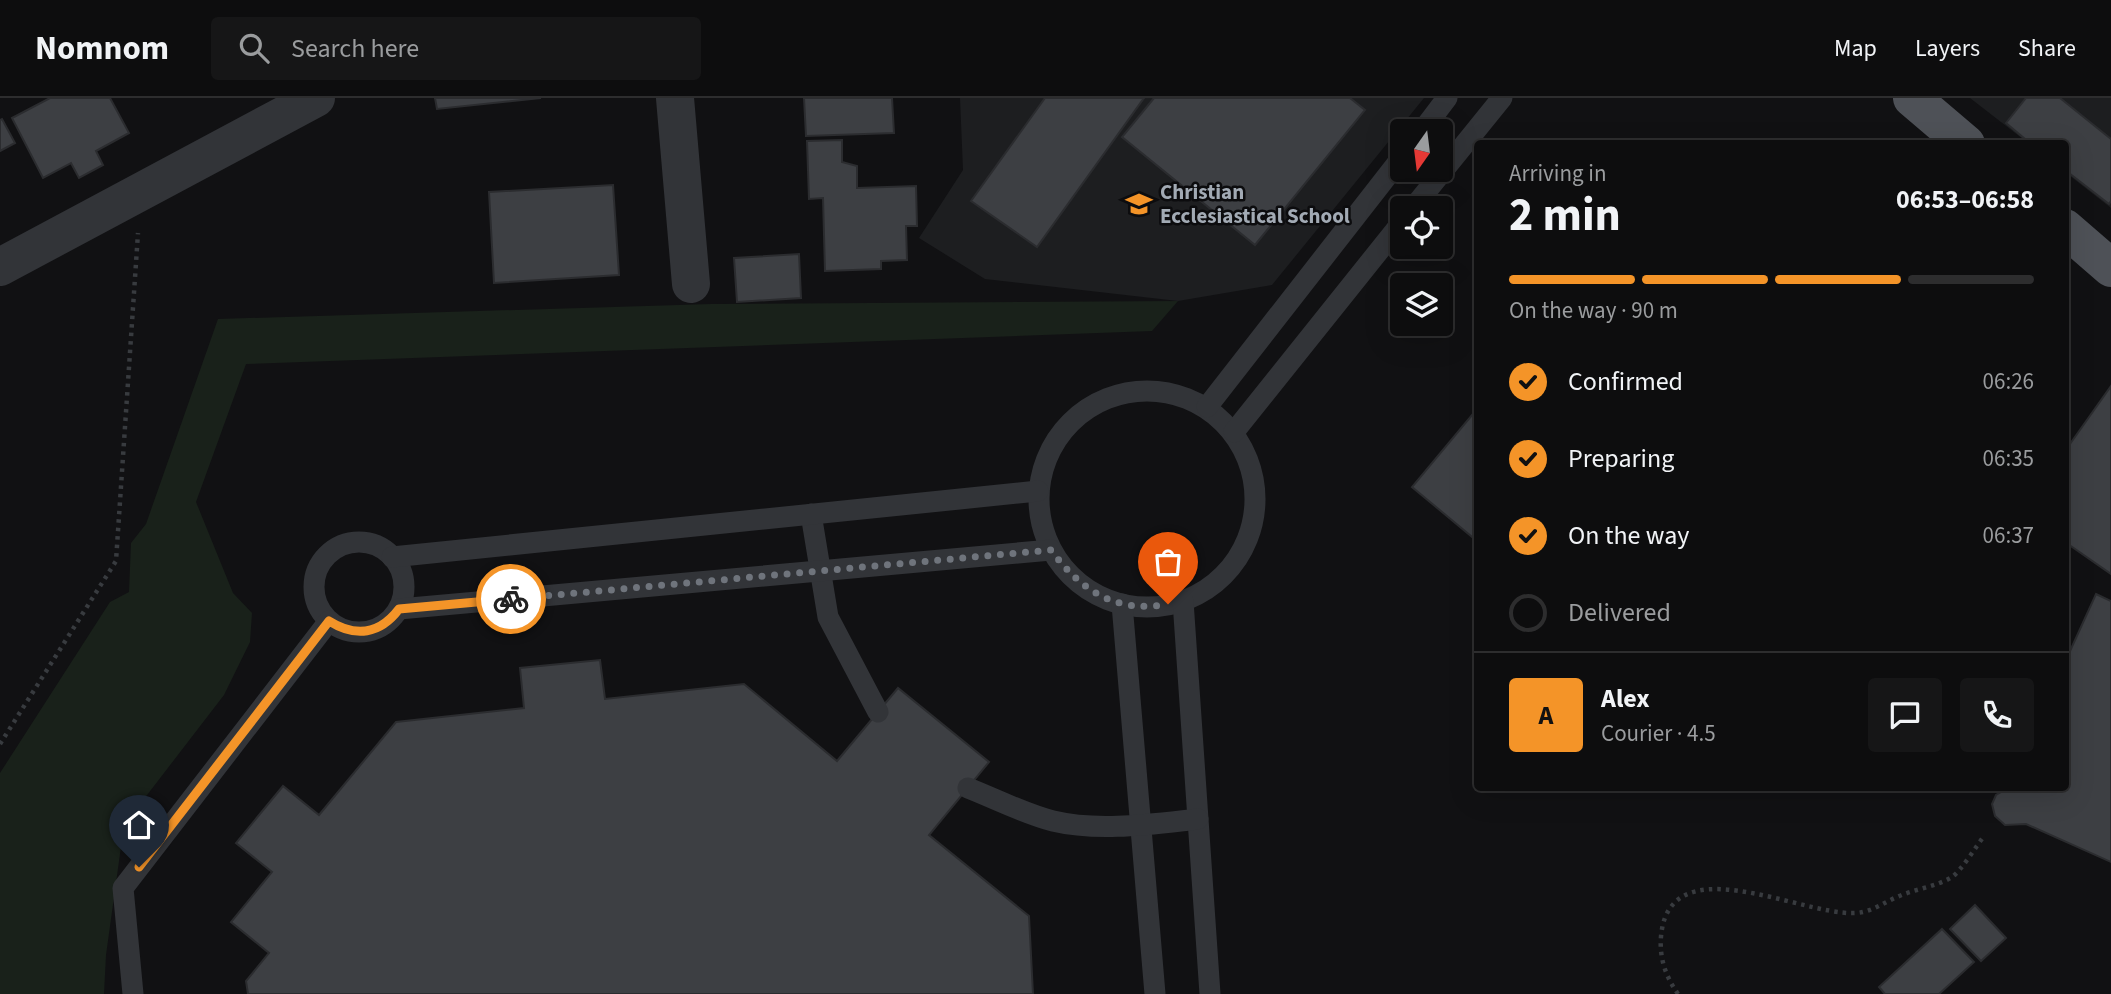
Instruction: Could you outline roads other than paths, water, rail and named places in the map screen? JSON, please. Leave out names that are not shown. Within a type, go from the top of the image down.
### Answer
[{"type":"main road","points":[[1912,98],[1961,140]]},
{"type":"main road","points":[[2069,231],[2111,267]]},
{"type":"street","points":[[0,267],[316,98]]},
{"type":"street","points":[[675,98],[691,284]]},
{"type":"lane","points":[[1431,119],[1447,98]]},
{"type":"lane","points":[[1423,196],[1502,98]]},
{"type":"lane","points":[[1207,407],[1390,172]]},
{"type":"lane","points":[[1234,432],[1390,237]]},
{"type":"lane","points":[[1135,390],[1172,392],[1207,407],[1234,432],[1251,462],[1257,495],[1252,530],[1237,561],[1214,585],[1183,601],[1153,607],[1122,604],[1093,593],[1069,574],[1051,550],[1041,521],[1038,491],[1047,455],[1068,423],[1098,401],[1135,390]]},
{"type":"lane","points":[[392,557],[1038,491]]},
{"type":"lane","points":[[811,514],[828,617],[878,712]]},
{"type":"lane","points":[[366,543],[380,548],[392,557],[400,568],[404,595],[399,609],[391,620],[380,628],[354,632],[340,628],[329,621],[320,610],[314,582],[318,568],[327,556],[345,545],[366,543]]},
{"type":"lane","points":[[399,609],[1051,550]]},
{"type":"lane","points":[[1183,601],[1210,994]]},
{"type":"lane","points":[[1122,604],[1155,994]]},
{"type":"lane","points":[[133,994],[123,888],[329,621]]},
{"type":"lane","points":[[968,788],[1054,821],[1103,826],[1198,819]]},
{"type":"place","name":"Christian Ecclesiastical School","points":[[1139,204]]}]
